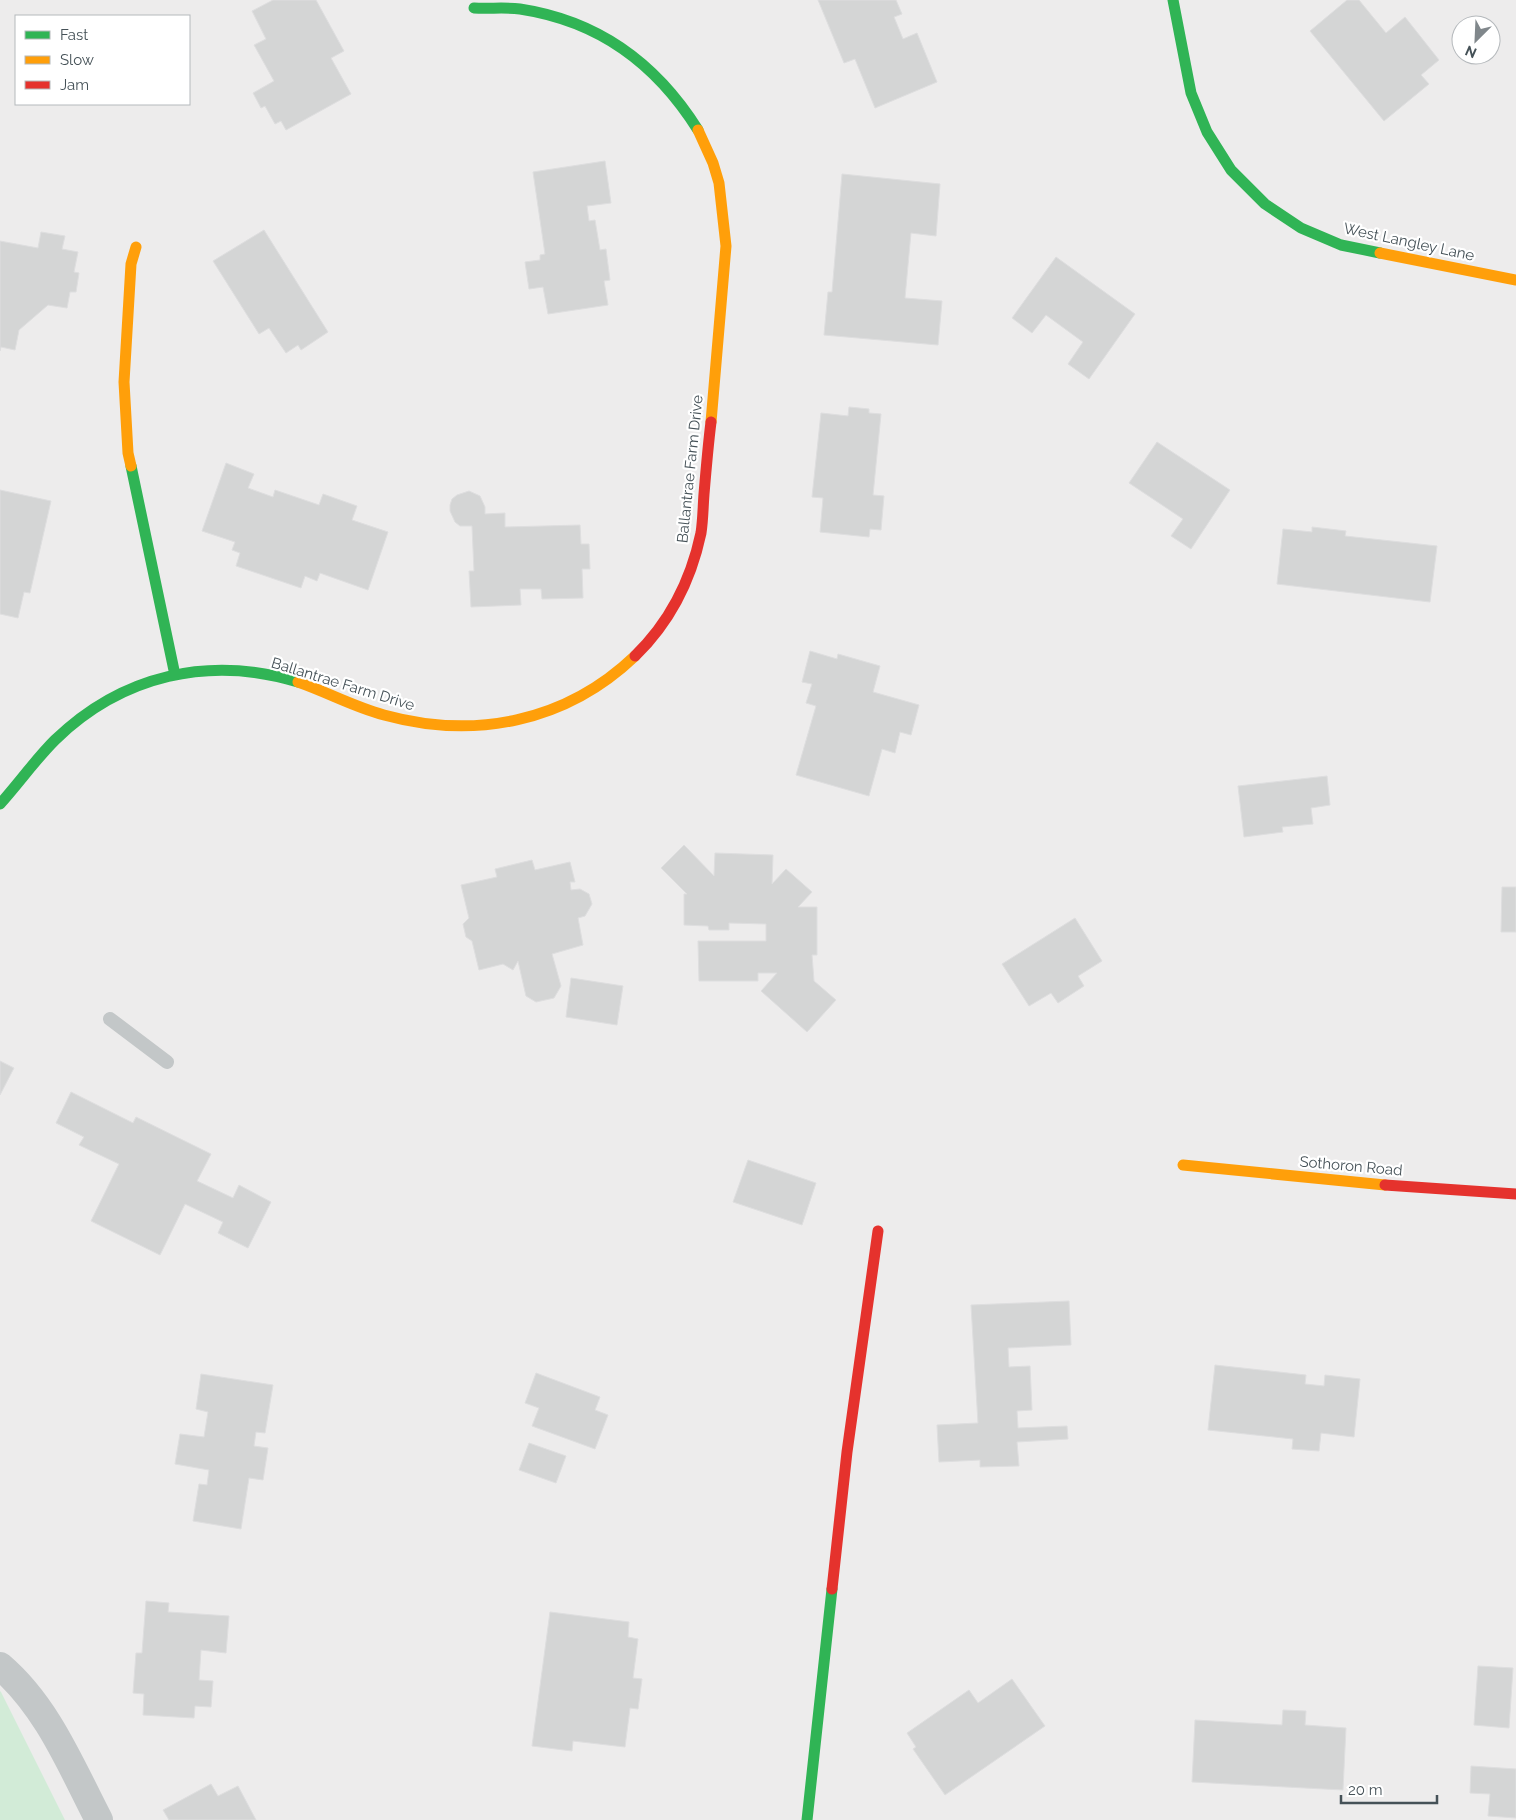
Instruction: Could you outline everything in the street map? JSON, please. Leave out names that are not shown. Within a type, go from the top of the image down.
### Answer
[{"type":"street","name":"West Langley Lane","points":[[1173,0],[1191,93],[1207,132],[1231,170],[1265,204],[1301,228],[1341,245],[1516,280]]},
{"type":"street","name":"Ballantrae Farm Drive","points":[[0,804],[55,740],[90,710],[128,690],[164,677],[201,671],[244,671],[287,679],[383,715],[429,725],[476,727],[516,722],[532,718],[572,702],[608,681],[642,650],[671,612],[690,572],[701,531],[726,246],[723,203],[713,163],[694,122],[670,89],[639,60],[603,35],[563,19],[519,9],[474,8]]},
{"type":"street","points":[[136,247],[131,264],[124,382],[128,453],[175,675]]},
{"type":"street","name":"Sothoron Road","points":[[1183,1165],[1411,1187],[1516,1194]]},
{"type":"street","points":[[807,1820],[847,1452],[878,1231]]},
{"type":"street","points":[[0,1666],[11,1675],[47,1720],[99,1820]]},
{"type":"lane","points":[[110,1019],[167,1062]]},
{"type":"green space","points":[[1,1692],[65,1820],[0,1820]]},
{"type":"building","points":[[273,0],[316,0],[344,51],[331,58],[351,94],[286,130],[281,121],[275,124],[265,106],[261,108],[253,93],[274,81],[254,45],[266,39],[252,11]]},
{"type":"building","points":[[818,0],[896,0],[902,14],[894,17],[903,39],[917,33],[937,82],[875,108],[855,59],[844,63]]},
{"type":"building","points":[[1347,0],[1359,0],[1386,33],[1405,17],[1439,60],[1421,75],[1429,84],[1384,121],[1310,31]]},
{"type":"building","points":[[605,161],[611,203],[587,206],[589,221],[595,220],[600,250],[606,249],[610,280],[604,281],[608,305],[548,314],[543,287],[529,289],[525,262],[540,260],[540,255],[545,254],[533,172]]},
{"type":"building","points":[[842,174],[940,184],[936,236],[911,233],[905,298],[942,301],[938,345],[824,335],[828,292],[832,292]]},
{"type":"building","points":[[264,230],[328,332],[301,350],[298,345],[286,353],[269,328],[259,334],[213,261]]},
{"type":"building","points":[[41,232],[65,236],[62,249],[78,252],[74,272],[79,273],[76,292],[70,292],[67,308],[48,305],[19,330],[15,350],[1,347],[0,351],[0,241],[38,248]]},
{"type":"building","points":[[1056,257],[1135,314],[1089,379],[1068,364],[1083,342],[1046,315],[1032,333],[1012,318]]},
{"type":"building","points":[[849,407],[869,409],[869,413],[881,414],[873,495],[884,496],[881,530],[870,529],[869,537],[820,532],[823,498],[812,497],[821,413],[848,416]]},
{"type":"building","points":[[1157,442],[1230,490],[1191,549],[1171,536],[1183,519],[1129,483]]},
{"type":"building","points":[[226,463],[254,474],[248,488],[273,497],[275,490],[319,505],[323,494],[357,506],[352,520],[388,532],[368,590],[320,573],[317,581],[305,576],[301,588],[236,566],[240,553],[232,550],[235,542],[202,531]]},
{"type":"building","points":[[0,490],[51,501],[30,593],[24,592],[18,618],[0,614]]},
{"type":"building","points":[[469,491],[480,496],[485,507],[485,514],[505,513],[505,527],[580,525],[581,544],[589,544],[590,569],[582,569],[583,598],[542,599],[541,589],[520,589],[521,605],[471,607],[469,571],[474,571],[472,526],[460,526],[455,522],[450,511],[452,499]]},
{"type":"building","points":[[1312,527],[1346,531],[1345,536],[1437,546],[1430,602],[1277,584],[1283,529],[1312,532]]},
{"type":"building","points":[[810,651],[837,659],[838,654],[880,666],[873,692],[919,705],[911,735],[900,732],[895,753],[882,749],[869,796],[796,775],[816,706],[806,703],[812,684],[802,682]]},
{"type":"building","points":[[1327,776],[1330,805],[1311,808],[1313,824],[1282,827],[1283,832],[1244,837],[1238,786]]},
{"type":"building","points":[[684,845],[714,876],[715,853],[773,855],[772,884],[786,869],[812,892],[798,907],[817,907],[817,955],[812,955],[814,981],[836,1000],[807,1032],[761,991],[777,973],[758,973],[758,981],[699,981],[698,941],[766,941],[766,924],[729,923],[729,930],[709,930],[708,926],[684,925],[684,894],[687,894],[661,868]]},
{"type":"building","points":[[532,860],[535,870],[570,862],[575,882],[570,882],[571,890],[580,889],[589,894],[592,904],[585,916],[578,918],[583,945],[552,954],[561,986],[554,998],[536,1002],[526,996],[518,961],[513,970],[503,964],[479,970],[472,941],[466,937],[463,924],[469,918],[461,885],[497,877],[495,869]]},
{"type":"building","points":[[1502,887],[1516,887],[1516,932],[1501,932]]},
{"type":"building","points":[[1075,918],[1102,961],[1078,976],[1084,986],[1058,1003],[1051,993],[1029,1006],[1002,964]]},
{"type":"building","points":[[571,978],[623,986],[617,1025],[566,1017]]},
{"type":"building","points":[[0,1061],[14,1068],[0,1095]]},
{"type":"building","points":[[71,1092],[133,1123],[136,1117],[211,1154],[197,1181],[233,1198],[239,1185],[271,1202],[248,1248],[218,1233],[223,1222],[185,1204],[160,1255],[91,1221],[119,1164],[79,1145],[84,1137],[56,1123]]},
{"type":"building","points":[[748,1160],[816,1183],[802,1225],[733,1202]]},
{"type":"building","points":[[1069,1301],[1071,1345],[1008,1348],[1009,1367],[1030,1366],[1032,1410],[1017,1411],[1018,1428],[1067,1426],[1068,1439],[1017,1442],[1019,1466],[980,1467],[980,1460],[939,1462],[937,1425],[978,1423],[971,1305]]},
{"type":"building","points":[[1215,1365],[1306,1375],[1305,1384],[1324,1386],[1325,1375],[1360,1379],[1354,1437],[1321,1433],[1319,1451],[1292,1449],[1293,1439],[1208,1430]]},
{"type":"building","points":[[536,1373],[600,1397],[595,1410],[608,1415],[595,1449],[532,1426],[539,1408],[525,1403]]},
{"type":"building","points":[[201,1374],[273,1385],[265,1433],[256,1432],[254,1446],[268,1448],[263,1480],[249,1478],[241,1529],[193,1521],[199,1484],[207,1485],[209,1470],[175,1464],[180,1434],[204,1437],[208,1412],[196,1409]]},
{"type":"building","points":[[529,1443],[566,1456],[556,1483],[519,1470]]},
{"type":"building","points":[[146,1601],[169,1603],[168,1612],[229,1616],[226,1653],[201,1650],[199,1680],[213,1681],[211,1707],[195,1706],[194,1718],[143,1715],[144,1694],[133,1693],[136,1653],[142,1653]]},
{"type":"building","points":[[550,1612],[629,1622],[628,1637],[638,1639],[633,1678],[642,1679],[638,1709],[630,1708],[625,1747],[573,1741],[572,1751],[532,1746]]},
{"type":"building","points":[[1478,1666],[1513,1668],[1509,1728],[1474,1725]]},
{"type":"building","points":[[1012,1679],[1045,1726],[945,1795],[913,1749],[916,1747],[907,1733],[969,1690],[978,1703]]},
{"type":"building","points":[[1283,1710],[1306,1711],[1305,1725],[1346,1728],[1343,1790],[1192,1782],[1195,1720],[1282,1725]]},
{"type":"building","points":[[1471,1766],[1516,1769],[1516,1818],[1488,1816],[1490,1794],[1470,1793]]},
{"type":"building","points":[[211,1784],[218,1796],[238,1786],[256,1820],[169,1820],[163,1810]]},
{"type":"traffic: fast","points":[[1173,0],[1191,93],[1207,132],[1231,170],[1265,204],[1301,228],[1341,245],[1380,253]]},
{"type":"traffic: fast","points":[[474,8],[514,8],[549,15],[600,35],[644,65],[682,106],[698,130]]},
{"type":"traffic: fast","points":[[131,466],[175,675]]},
{"type":"traffic: fast","points":[[0,804],[55,740],[81,718],[109,700],[138,686],[168,676],[200,671],[265,674],[298,682]]},
{"type":"traffic: fast","points":[[807,1820],[832,1589]]},
{"type":"traffic: slow","points":[[698,130],[713,163],[719,183],[726,246],[711,422]]},
{"type":"traffic: slow","points":[[131,466],[128,453],[124,382],[131,264],[136,247]]},
{"type":"traffic: slow","points":[[1380,253],[1516,280]]},
{"type":"traffic: slow","points":[[298,682],[384,715],[452,726],[485,725],[518,720],[549,710],[579,697],[608,679],[635,656]]},
{"type":"traffic: slow","points":[[1183,1165],[1385,1185]]},
{"type":"traffic: jam","points":[[635,656],[658,629],[677,600],[697,550],[703,518],[711,422]]},
{"type":"traffic: jam","points":[[1385,1185],[1516,1194]]},
{"type":"traffic: jam","points":[[832,1589],[847,1452],[878,1231]]}]
